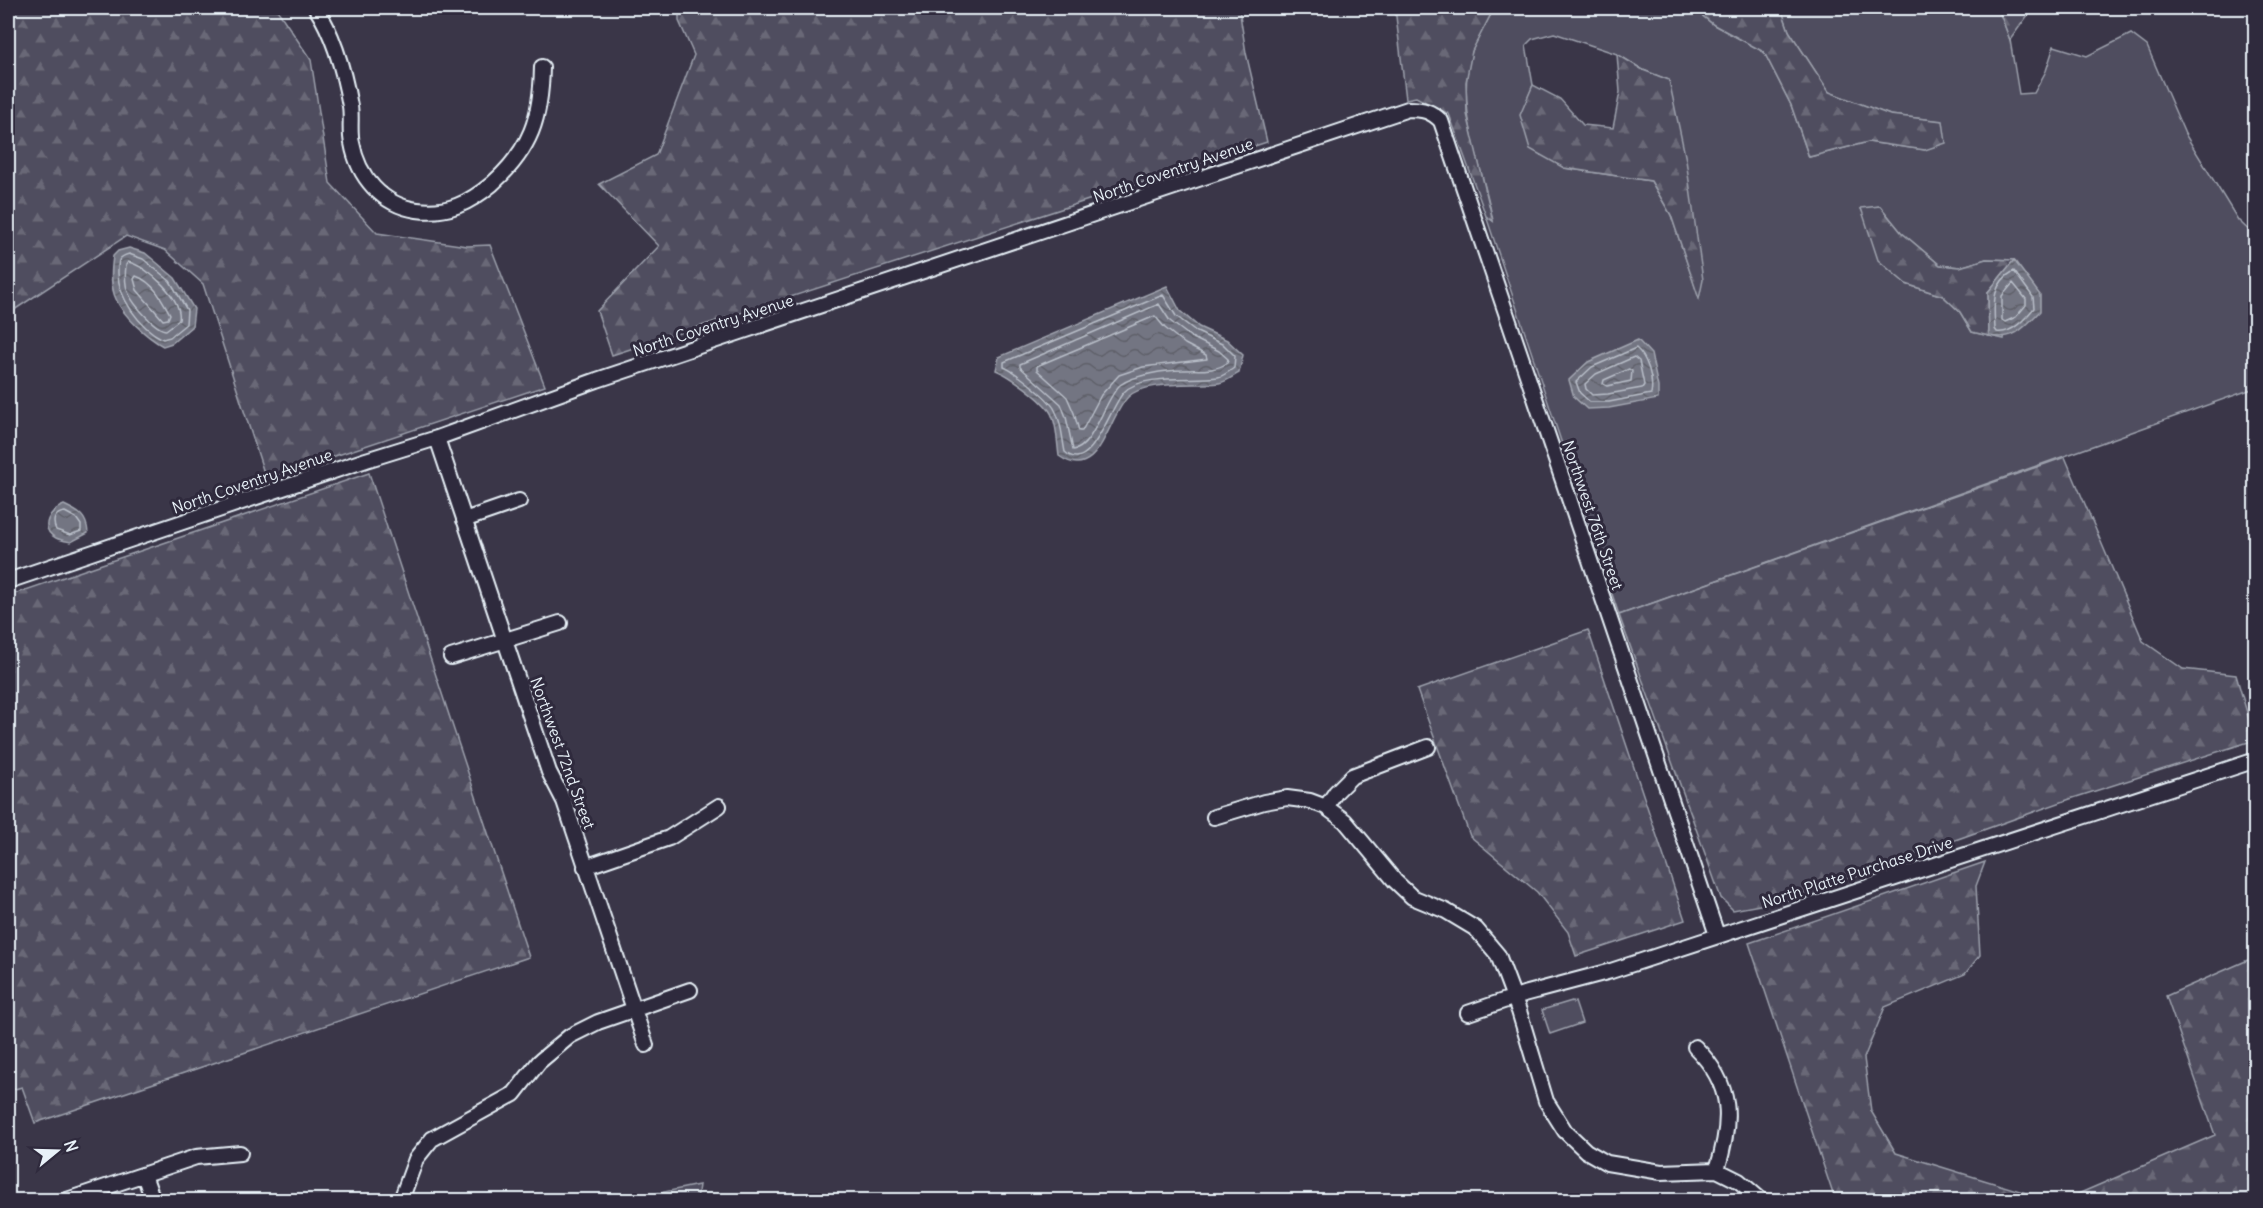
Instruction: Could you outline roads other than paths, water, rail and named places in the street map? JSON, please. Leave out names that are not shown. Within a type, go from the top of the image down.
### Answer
[{"type":"street","points":[[316,8],[325,20],[342,68],[350,109],[351,142],[358,165],[374,189],[393,203],[408,209],[430,212],[472,201],[503,174],[525,145],[537,121],[542,67]]},
{"type":"street","name":"North Coventry Avenue","points":[[8,581],[437,438],[597,380],[1292,146],[1408,109],[1430,111]]},
{"type":"street","name":"Northwest 76th Street","points":[[1430,111],[1441,121],[1717,935]]},
{"type":"street","name":"Northwest 72nd Street","points":[[437,438],[549,772],[564,801],[646,1045]]},
{"type":"street","points":[[464,520],[519,501]]},
{"type":"street","points":[[451,657],[560,623]]},
{"type":"street","points":[[1326,807],[1335,792],[1352,776],[1428,747]]},
{"type":"street","name":"North Platte Purchase Drive","points":[[1468,1012],[1611,970],[2256,760]]},
{"type":"street","points":[[1214,817],[1264,802],[1287,798],[1310,801],[1326,807],[1345,821],[1395,881],[1412,897],[1446,911],[1476,929],[1498,955],[1514,997],[1546,1101],[1565,1131],[1586,1151],[1607,1163],[1641,1169],[1662,1172],[1717,1170],[1739,1181],[1761,1200]]},
{"type":"street","points":[[585,867],[669,838],[720,806]]},
{"type":"street","points":[[401,1200],[416,1159],[432,1139],[514,1094],[539,1062],[570,1036],[598,1022],[690,990]]},
{"type":"street","points":[[1695,1047],[1717,1076],[1727,1098],[1728,1119],[1724,1148],[1717,1170]]},
{"type":"street","points":[[68,1200],[196,1157],[240,1153]]},
{"type":"street","points":[[144,1175],[153,1200]]},
{"type":"water","points":[[129,248],[145,253],[175,278],[194,309],[192,326],[172,343],[163,346],[150,338],[119,306],[113,289],[113,256],[118,251]]},
{"type":"water","points":[[2014,260],[2040,295],[2040,311],[2023,328],[2012,335],[1989,336],[1988,292]]},
{"type":"water","points":[[1167,286],[1180,311],[1199,327],[1227,340],[1243,355],[1239,373],[1219,383],[1158,386],[1136,392],[1128,397],[1121,406],[1101,445],[1093,455],[1084,462],[1073,463],[1059,456],[1055,426],[1049,410],[1024,387],[996,370],[999,357]]},
{"type":"water","points":[[1638,340],[1651,354],[1658,387],[1658,399],[1609,408],[1587,409],[1574,397],[1569,380],[1588,362]]},
{"type":"water","points":[[64,505],[81,515],[87,527],[88,533],[71,542],[56,538],[51,534],[47,524],[54,511]]}]
